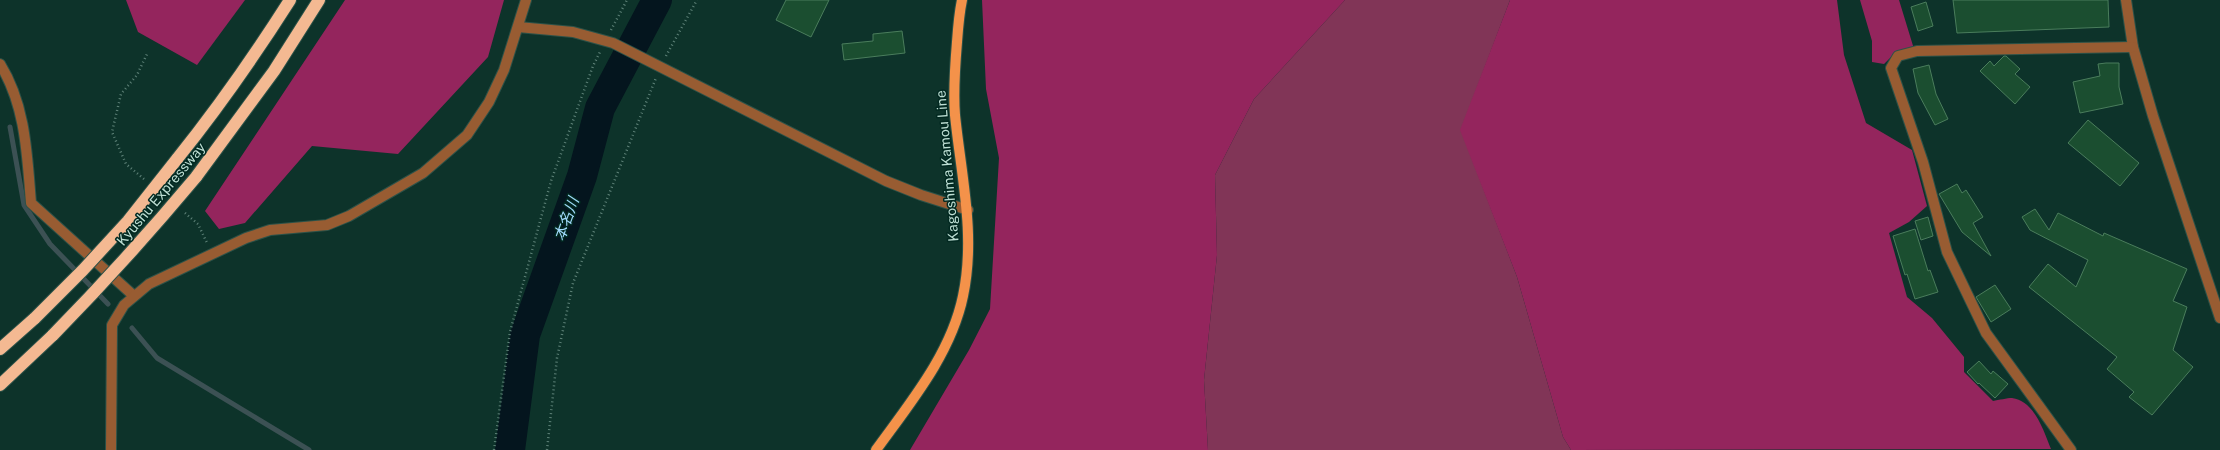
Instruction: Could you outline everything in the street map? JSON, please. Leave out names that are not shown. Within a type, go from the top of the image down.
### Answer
[{"type":"highway","name":"Kyushu Expressway","points":[[0,349],[83,270],[128,221],[213,114],[254,57],[290,0]]},
{"type":"highway","name":"Kyushu Expressway","points":[[0,385],[102,286],[148,235],[196,177],[274,71],[319,0]]},
{"type":"main road","name":"Kagoshima Kamou Line","points":[[876,450],[918,393],[952,333],[964,296],[969,242],[968,210],[955,113],[954,71],[959,11],[962,0]]},
{"type":"street","points":[[111,450],[112,325],[116,316],[134,296],[149,284],[246,238],[270,230],[327,225],[348,216],[423,173],[467,135],[489,102],[504,70],[526,0]]},
{"type":"street","points":[[2126,0],[2133,47],[2152,116],[2220,318]]},
{"type":"street","points":[[518,27],[572,32],[609,42],[886,181],[921,195],[968,210]]},
{"type":"street","points":[[2071,450],[1986,334],[1947,252],[1923,162],[1891,68],[1898,56],[1917,51],[2133,47]]},
{"type":"street","points":[[0,64],[10,80],[24,122],[31,203],[134,296]]},
{"type":"path","points":[[494,450],[510,332],[551,181],[592,66],[609,42],[627,0]]},
{"type":"path","points":[[547,450],[557,358],[574,283],[657,65],[697,0]]},
{"type":"path","points":[[147,54],[137,75],[121,94],[112,132],[126,164],[150,184]]},
{"type":"path","points":[[180,209],[198,224],[212,255]]},
{"type":"shaded area","points":[[126,0],[245,0],[197,65],[138,32]]},
{"type":"shaded area","points":[[345,0],[504,0],[488,57],[398,154],[312,146],[245,223],[219,229],[205,211]]},
{"type":"shaded area","points":[[982,0],[1345,0],[1254,99],[1215,175],[1217,255],[1204,380],[1208,450],[910,450],[969,350],[990,309],[999,158],[986,89]]},
{"type":"shaded area","points":[[1345,0],[1510,0],[1461,130],[1517,277],[1563,437],[1571,450],[1208,450],[1204,380],[1217,255],[1215,175],[1254,99]]},
{"type":"shaded area","points":[[1510,0],[1837,0],[1844,55],[1866,123],[1912,150],[1927,206],[1909,222],[1889,233],[1907,297],[1932,318],[1964,357],[1964,372],[1993,401],[2012,398],[2020,400],[2033,411],[2042,426],[2051,449],[1571,450],[1563,437],[1517,277],[1460,130]]},
{"type":"shaded area","points":[[1860,0],[1899,0],[1914,49],[1896,52],[1884,64],[1872,62],[1872,41]]},
{"type":"building","points":[[786,0],[829,0],[811,37],[776,20]]},
{"type":"building","points":[[1953,0],[2108,0],[2109,27],[1957,33]]},
{"type":"building","points":[[1926,2],[1933,26],[1918,31],[1911,7]]},
{"type":"building","points":[[902,31],[905,53],[844,60],[842,44],[873,41],[873,34]]},
{"type":"building","points":[[2004,56],[2006,56],[2020,69],[2015,74],[2030,87],[2015,104],[1980,71],[1990,61],[1994,66]]},
{"type":"building","points":[[2119,63],[2119,87],[2123,104],[2080,113],[2073,82],[2100,76],[2098,64]]},
{"type":"building","points":[[1929,65],[1936,94],[1948,119],[1935,125],[1918,93],[1913,69]]},
{"type":"building","points":[[2088,120],[2139,163],[2120,186],[2068,143]]},
{"type":"building","points":[[1957,184],[1962,193],[1966,190],[1983,217],[1973,223],[1991,256],[1962,232],[1939,194]]},
{"type":"building","points":[[2035,209],[2049,230],[2058,213],[2103,236],[2104,233],[2187,269],[2173,301],[2187,307],[2173,350],[2193,367],[2152,415],[2129,397],[2134,392],[2107,369],[2117,357],[2029,287],[2048,264],[2076,287],[2088,260],[2030,230],[2022,217]]},
{"type":"building","points":[[1928,217],[1933,236],[1921,240],[1915,221]]},
{"type":"building","points":[[1915,229],[1928,271],[1930,270],[1938,292],[1915,299],[1907,274],[1905,275],[1893,236]]},
{"type":"building","points":[[1995,285],[2011,309],[1991,322],[1976,297]]},
{"type":"building","points":[[1979,361],[1991,374],[1993,371],[2008,384],[1995,398],[1979,383],[1978,384],[1967,372]]},
{"type":"waterway","name":"本名川","points":[[510,450],[525,335],[582,176],[600,108],[657,0]]},
{"type":"waterway","points":[[10,127],[24,205],[50,244],[108,304]]},
{"type":"waterway","points":[[132,328],[157,358],[309,450]]}]
